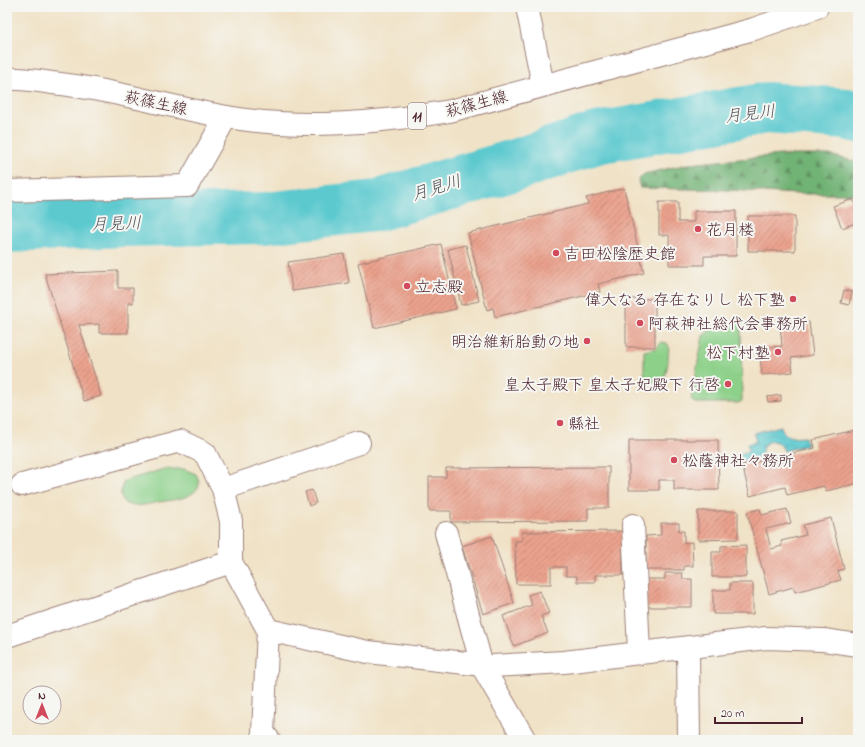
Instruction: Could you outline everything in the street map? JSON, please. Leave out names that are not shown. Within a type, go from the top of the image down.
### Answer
[{"type":"street","points":[[527,7],[544,84]]},
{"type":"street","name":"萩篠生線","points":[[7,79],[85,86],[226,117],[260,122],[337,124],[400,119],[450,111],[544,84],[754,29],[817,7]]},
{"type":"street","points":[[7,191],[187,186],[226,117]]},
{"type":"street","points":[[22,485],[180,441],[205,453],[223,490],[231,521],[231,562],[268,630],[263,732],[269,740]]},
{"type":"street","points":[[223,490],[358,443]]},
{"type":"street","points":[[633,525],[639,652]]},
{"type":"street","points":[[446,533],[482,666],[525,740]]},
{"type":"street","points":[[7,636],[231,562]]},
{"type":"street","points":[[268,630],[368,652],[482,666],[564,662],[766,638],[823,640],[858,645]]},
{"type":"street","points":[[688,647],[689,740]]},
{"type":"green space","points":[[780,155],[829,155],[858,162],[858,198],[852,194],[796,194],[730,190],[640,188],[638,180],[644,174],[688,164]]},
{"type":"green space","points":[[732,320],[738,320],[741,323],[742,401],[738,403],[695,403],[691,399],[703,336],[710,330]]},
{"type":"green space","points":[[661,342],[667,343],[669,347],[666,373],[660,381],[647,381],[644,377],[644,351],[657,348]]},
{"type":"green space","points":[[164,469],[184,469],[196,474],[199,481],[197,489],[185,497],[137,506],[125,503],[121,498],[121,491],[124,481]]},
{"type":"water","points":[[781,426],[784,433],[787,435],[793,437],[805,437],[807,445],[784,451],[778,443],[774,441],[766,443],[763,446],[762,456],[741,461],[739,454],[749,451],[747,444],[756,442],[754,433]]},
{"type":"building","name":"吉田松陰歴史館","points":[[624,188],[644,273],[598,284],[600,292],[495,317],[493,308],[487,310],[468,233],[588,204],[586,198]]},
{"type":"building","points":[[853,199],[858,213],[858,222],[842,228],[833,206]]},
{"type":"building","name":"花月楼","points":[[659,202],[678,202],[678,222],[694,222],[694,211],[736,211],[736,256],[704,256],[704,265],[669,265],[669,235],[659,235]]},
{"type":"building","points":[[748,216],[795,216],[795,251],[748,251]]},
{"type":"building","name":"立志殿","points":[[441,244],[456,309],[374,328],[358,263]]},
{"type":"building","points":[[466,245],[479,301],[461,305],[448,249]]},
{"type":"building","points":[[344,254],[349,283],[292,291],[288,262]]},
{"type":"building","points":[[118,271],[118,288],[133,288],[133,303],[128,303],[128,333],[99,333],[99,324],[79,325],[101,396],[84,401],[45,274]]},
{"type":"building","points":[[844,290],[852,292],[849,305],[841,303]]},
{"type":"building","name":"阿萩神社総代会事務所","points":[[626,299],[655,299],[655,347],[626,347]]},
{"type":"building","points":[[7,321],[11,337],[7,337]]},
{"type":"building","name":"松下村塾","points":[[809,322],[813,355],[791,358],[793,372],[762,375],[759,348],[782,346],[780,325]]},
{"type":"building","points":[[781,395],[781,401],[768,402],[767,397]]},
{"type":"building","points":[[858,429],[858,483],[826,491],[824,486],[787,495],[785,487],[750,496],[742,465],[815,448],[813,440]]},
{"type":"building","name":"松蔭神社々務所","points":[[629,440],[718,440],[719,490],[674,490],[674,480],[659,480],[659,490],[629,490]]},
{"type":"building","points":[[609,467],[609,508],[588,508],[588,521],[451,522],[451,511],[429,511],[429,477],[446,477],[446,468]]},
{"type":"building","points":[[312,490],[316,503],[309,506],[305,492]]},
{"type":"building","points":[[760,509],[762,515],[787,509],[791,523],[766,529],[771,549],[782,546],[781,541],[806,535],[803,525],[831,518],[844,569],[838,571],[841,580],[795,592],[793,587],[769,594],[747,512]]},
{"type":"building","points":[[698,511],[738,511],[738,539],[698,540]]},
{"type":"building","points":[[661,523],[679,523],[679,531],[684,531],[684,543],[692,542],[693,566],[684,566],[684,570],[646,570],[646,536],[661,535]]},
{"type":"building","points":[[623,531],[623,575],[595,575],[595,582],[577,582],[577,576],[566,576],[566,567],[551,567],[551,584],[516,584],[515,541],[522,541],[522,532]]},
{"type":"building","points":[[492,536],[514,603],[483,614],[462,546]]},
{"type":"building","points":[[746,545],[746,577],[712,577],[712,552],[721,552],[721,546]]},
{"type":"building","points":[[665,573],[682,573],[683,579],[692,579],[692,607],[646,607],[646,579],[665,579]]},
{"type":"building","points":[[730,583],[753,583],[753,614],[713,614],[713,590],[730,590]]},
{"type":"building","points":[[540,591],[549,613],[541,616],[548,633],[514,646],[503,616],[532,605],[528,595]]},
{"type":"waterway","name":"月見川","points":[[7,227],[120,221],[265,218],[375,206],[518,164],[596,138],[767,108],[846,114],[858,117]]},
{"type":"place","name":"花月楼","points":[[698,229]]},
{"type":"place","name":"吉田松陰歴史館","points":[[556,253]]},
{"type":"place","name":"立志殿","points":[[407,286]]},
{"type":"place","name":"偉大なる 存在なりし 松下塾","points":[[793,299]]},
{"type":"place","name":"阿萩神社総代会事務所","points":[[640,323]]},
{"type":"place","name":"明治維新胎動の地","points":[[587,341]]},
{"type":"place","name":"松下村塾","points":[[778,352]]},
{"type":"place","name":"皇太子殿下 皇太子妃殿下 行啓","points":[[728,384]]},
{"type":"place","name":"縣社","points":[[560,423]]},
{"type":"place","name":"松蔭神社々務所","points":[[674,460]]}]
